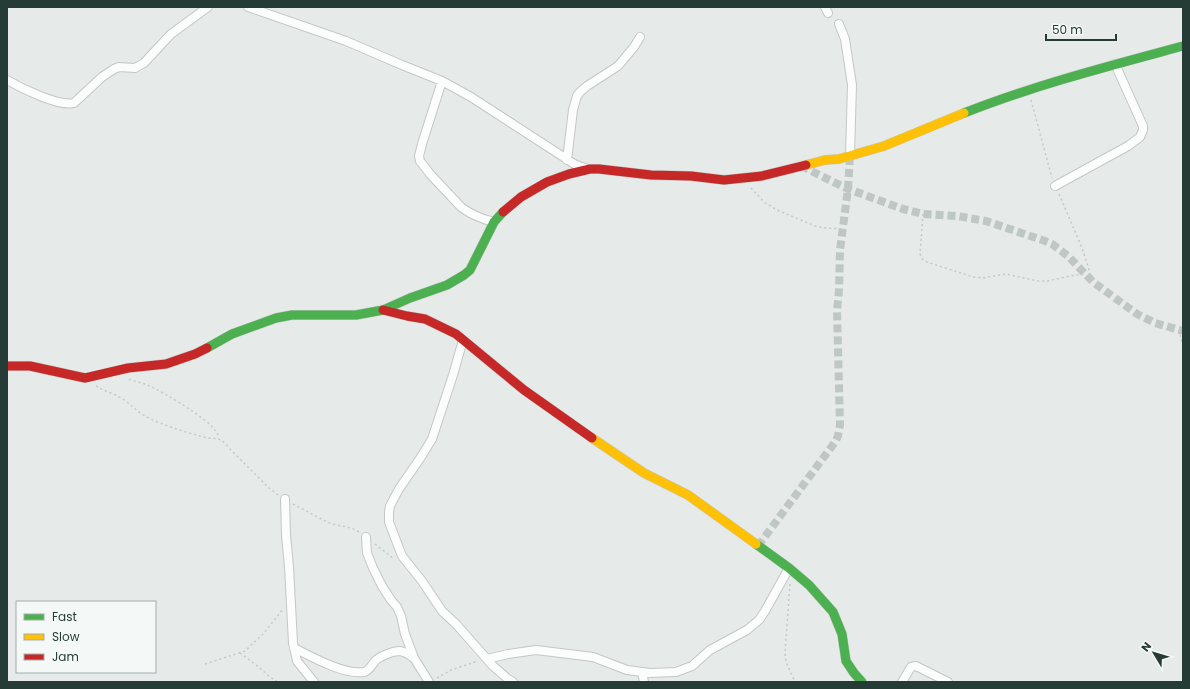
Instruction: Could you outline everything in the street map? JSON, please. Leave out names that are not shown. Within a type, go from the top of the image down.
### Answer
[{"type":"street","points":[[7,80],[49,99],[67,104],[74,103],[102,77],[114,69],[135,68],[144,63],[171,34],[208,7]]},
{"type":"street","points":[[248,7],[346,41],[402,66],[442,81],[477,101],[567,160],[576,165],[590,169]]},
{"type":"street","points":[[839,24],[845,39],[852,85],[850,155]]},
{"type":"street","points":[[567,160],[573,110],[577,96],[587,86],[618,66],[640,37]]},
{"type":"street","points":[[7,366],[30,366],[85,378],[142,365],[166,364],[195,354],[232,334],[276,318],[292,315],[356,314],[383,310],[410,298],[447,285],[464,276],[470,270],[494,222],[502,212],[535,188],[569,174],[590,169],[607,169],[724,180],[740,179],[778,172],[884,146],[995,101],[1115,64],[1183,46]]},
{"type":"street","points":[[1055,186],[1128,146],[1140,137],[1143,126],[1115,64]]},
{"type":"street","points":[[442,81],[422,144],[419,156],[420,161],[430,174],[467,212],[494,222]]},
{"type":"street","points":[[383,310],[407,316],[425,318],[447,328],[544,405],[644,473],[688,495],[809,585],[833,612],[842,634],[843,649],[846,661],[862,682]]},
{"type":"street","points":[[463,340],[432,439],[399,489],[390,506],[389,522],[397,546],[406,562],[422,581],[442,611],[456,624],[487,659],[503,675],[513,682]]},
{"type":"street","points":[[285,499],[294,648],[297,661],[314,682]]},
{"type":"street","points":[[366,537],[367,553],[373,568],[382,586],[397,607],[414,658],[429,682]]},
{"type":"street","points":[[487,659],[536,650],[594,657],[627,670],[650,673],[676,672],[692,666],[710,650],[747,630],[758,620],[765,611],[788,570]]},
{"type":"street","points":[[294,648],[332,666],[363,672],[368,670],[378,659],[393,652],[402,651],[414,658]]},
{"type":"street","points":[[902,682],[911,667],[916,666],[948,682]]},
{"type":"street","points":[[642,672],[644,682]]},
{"type":"path","points":[[740,179],[755,191],[764,202],[777,210],[815,226],[843,229]]},
{"type":"path","points":[[923,214],[920,254],[922,259],[927,262],[973,277],[982,278],[1006,274],[1038,281],[1048,281],[1085,274]]},
{"type":"path","points":[[1179,330],[1183,347]]},
{"type":"path","points":[[115,371],[132,380],[150,386],[200,417],[216,431],[219,438],[268,487],[285,499],[333,525],[350,527],[366,537],[395,560]]},
{"type":"path","points":[[85,378],[98,387],[124,400],[146,417],[199,436],[206,438],[219,438]]},
{"type":"path","points":[[788,570],[791,587],[786,662],[795,682]]},
{"type":"path","points":[[205,664],[240,654],[245,651],[273,622],[284,607],[290,595]]},
{"type":"path","points":[[240,654],[278,682]]},
{"type":"path","points":[[429,682],[451,670],[487,659]]},
{"type":"tunnel","points":[[758,546],[838,436],[840,425],[837,311],[840,250],[848,189],[850,155]]},
{"type":"tunnel","points":[[801,166],[848,189],[903,209],[923,214],[957,216],[986,221],[1052,244],[1068,256],[1093,282],[1137,314],[1155,323],[1183,331]]},
{"type":"traffic: fast","points":[[964,113],[1045,85],[1183,46]]},
{"type":"traffic: fast","points":[[207,348],[232,334],[276,318],[292,315],[356,315],[383,310],[410,298],[447,285],[470,270],[494,222],[503,212]]},
{"type":"traffic: fast","points":[[756,544],[789,568],[809,585],[833,612],[842,634],[846,661],[862,682]]},
{"type":"traffic: slow","points":[[806,165],[825,160],[839,159],[884,146],[964,113]]},
{"type":"traffic: slow","points":[[592,438],[644,473],[688,495],[756,544]]},
{"type":"traffic: jam","points":[[503,212],[521,197],[547,182],[569,174],[590,169],[651,175],[691,176],[724,180],[762,176],[806,165]]},
{"type":"traffic: jam","points":[[383,310],[425,319],[456,334],[524,390],[592,438]]},
{"type":"traffic: jam","points":[[7,366],[30,366],[85,378],[128,368],[166,364],[195,354],[207,348]]}]
